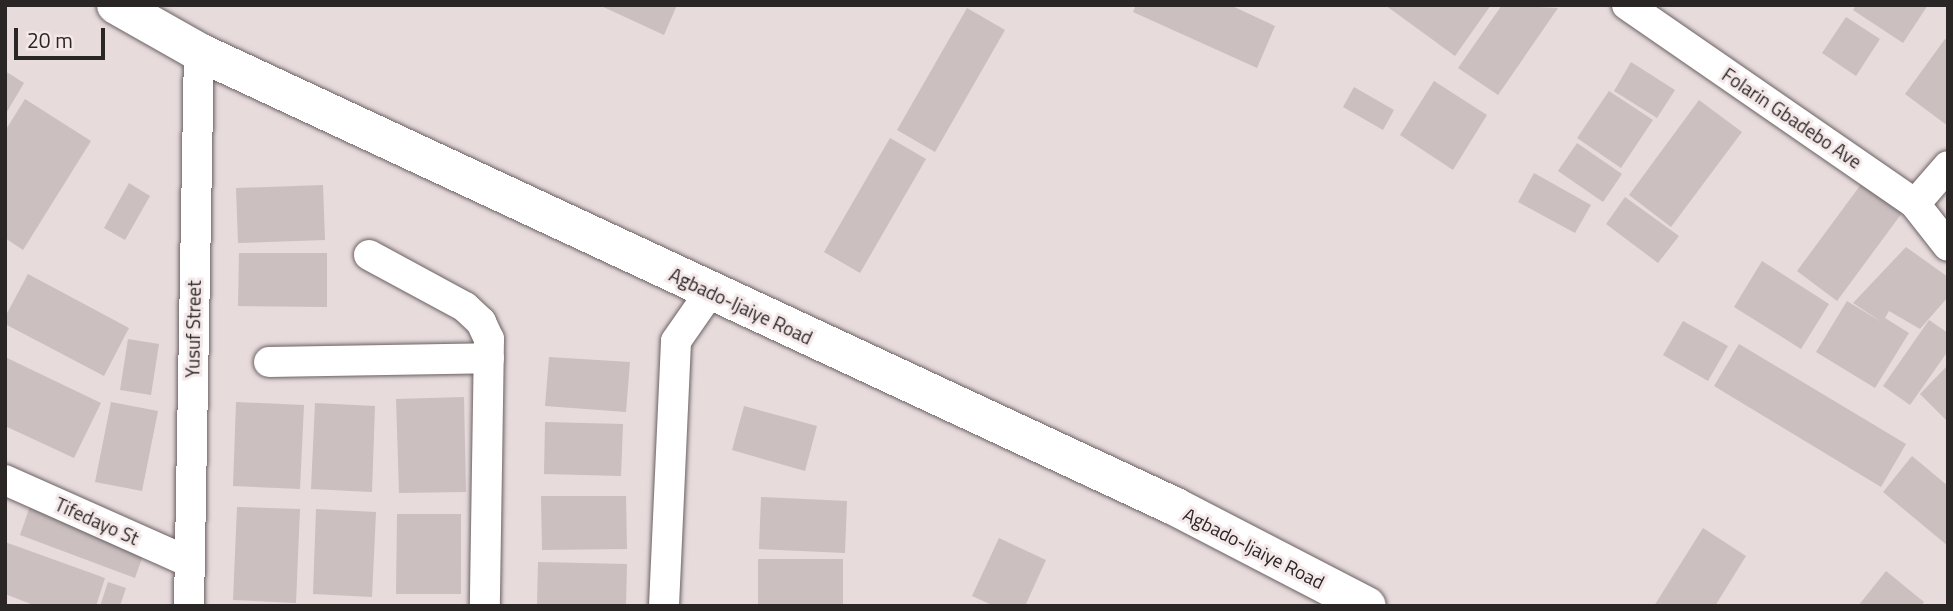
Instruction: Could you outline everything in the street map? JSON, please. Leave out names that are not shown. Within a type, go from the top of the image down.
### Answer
[{"type":"street","name":"Agbado-Ijaiye Road","points":[[116,5],[199,52],[1174,506],[1367,606]]},
{"type":"street","name":"Folarin Gbadebo Ave","points":[[1627,5],[1915,204],[1948,246]]},
{"type":"street","name":"Yusuf Street","points":[[189,606],[199,52]]},
{"type":"street","points":[[1915,204],[1948,166]]},
{"type":"street","points":[[369,255],[465,307],[481,322],[489,339],[485,606]]},
{"type":"street","points":[[664,606],[677,341],[710,292]]},
{"type":"street","points":[[269,362],[489,358]]},
{"type":"street","name":"Tifedayo St","points":[[5,480],[189,562]]},
{"type":"building","points":[[599,5],[677,5],[664,35]]},
{"type":"building","points":[[1136,5],[1230,5],[1275,26],[1257,68],[1133,12]]},
{"type":"building","points":[[1385,5],[1491,5],[1455,56]]},
{"type":"building","points":[[1502,5],[1558,8],[1498,95],[1458,68]]},
{"type":"building","points":[[1856,5],[1928,5],[1903,43],[1853,10]]},
{"type":"building","points":[[967,8],[1005,30],[935,152],[897,130]]},
{"type":"building","points":[[1846,17],[1880,39],[1856,76],[1822,53]]},
{"type":"building","points":[[1945,39],[1948,41],[1948,126],[1905,94]]},
{"type":"building","points":[[1631,62],[1675,90],[1657,118],[1614,91]]},
{"type":"building","points":[[5,71],[24,83],[5,115]]},
{"type":"building","points":[[1434,81],[1487,115],[1453,170],[1400,135]]},
{"type":"building","points":[[1354,87],[1394,110],[1383,130],[1343,107]]},
{"type":"building","points":[[1609,91],[1653,120],[1621,168],[1577,138]]},
{"type":"building","points":[[25,99],[91,141],[23,250],[5,238],[5,131]]},
{"type":"building","points":[[1699,100],[1742,132],[1671,227],[1629,195]]},
{"type":"building","points":[[890,138],[926,159],[860,273],[824,252]]},
{"type":"building","points":[[1577,143],[1622,174],[1603,202],[1558,171]]},
{"type":"building","points":[[1534,173],[1591,205],[1575,233],[1518,202]]},
{"type":"building","points":[[129,183],[150,196],[125,240],[104,228]]},
{"type":"building","points":[[1862,183],[1902,213],[1837,301],[1797,271]]},
{"type":"building","points":[[323,185],[325,240],[238,243],[236,188]]},
{"type":"building","points":[[1625,197],[1679,236],[1658,263],[1606,224]]},
{"type":"building","points":[[1906,247],[1948,277],[1948,297],[1920,329],[1889,311],[1885,318],[1909,333],[1875,388],[1816,352],[1847,301],[1883,323],[1853,303]]},
{"type":"building","points":[[239,253],[327,253],[327,307],[238,306]]},
{"type":"building","points":[[1762,261],[1829,304],[1801,349],[1734,307]]},
{"type":"building","points":[[28,274],[129,328],[104,376],[5,324],[5,317]]},
{"type":"building","points":[[1929,320],[1948,333],[1948,351],[1910,405],[1883,386]]},
{"type":"building","points":[[1683,321],[1728,346],[1708,381],[1663,355]]},
{"type":"building","points":[[128,339],[159,344],[151,395],[120,390]]},
{"type":"building","points":[[1739,344],[1906,444],[1881,487],[1714,386]]},
{"type":"building","points":[[5,357],[101,403],[74,458],[5,426]]},
{"type":"building","points":[[549,357],[630,362],[626,412],[545,406]]},
{"type":"building","points":[[1948,365],[1948,422],[1920,394]]},
{"type":"building","points":[[464,397],[466,492],[399,493],[396,399]]},
{"type":"building","points":[[111,402],[158,411],[142,491],[95,482]]},
{"type":"building","points":[[236,402],[304,405],[300,489],[233,486]]},
{"type":"building","points":[[315,403],[375,406],[372,492],[311,489]]},
{"type":"building","points":[[744,406],[817,426],[805,471],[732,450]]},
{"type":"building","points":[[545,422],[623,424],[621,476],[544,474]]},
{"type":"building","points":[[1912,456],[1948,486],[1948,546],[1883,492]]},
{"type":"building","points":[[541,496],[626,496],[627,549],[542,550]]},
{"type":"building","points":[[761,497],[847,501],[845,553],[759,549]]},
{"type":"building","points":[[31,503],[146,547],[135,578],[20,535]]},
{"type":"building","points":[[237,507],[300,509],[296,603],[233,600]]},
{"type":"building","points":[[316,509],[376,512],[372,597],[313,594]]},
{"type":"building","points":[[397,514],[461,514],[461,594],[396,594]]},
{"type":"building","points":[[1703,528],[1746,556],[1715,606],[1654,606]]},
{"type":"building","points":[[999,538],[1046,560],[1025,606],[994,606],[972,596]]},
{"type":"building","points":[[5,542],[105,578],[96,606],[36,606],[5,594]]},
{"type":"building","points":[[758,559],[843,559],[843,606],[758,606]]},
{"type":"building","points":[[538,562],[627,564],[626,606],[537,606]]},
{"type":"building","points":[[1886,571],[1924,602],[1921,606],[1858,606]]},
{"type":"building","points":[[108,582],[126,588],[120,606],[100,606]]}]
